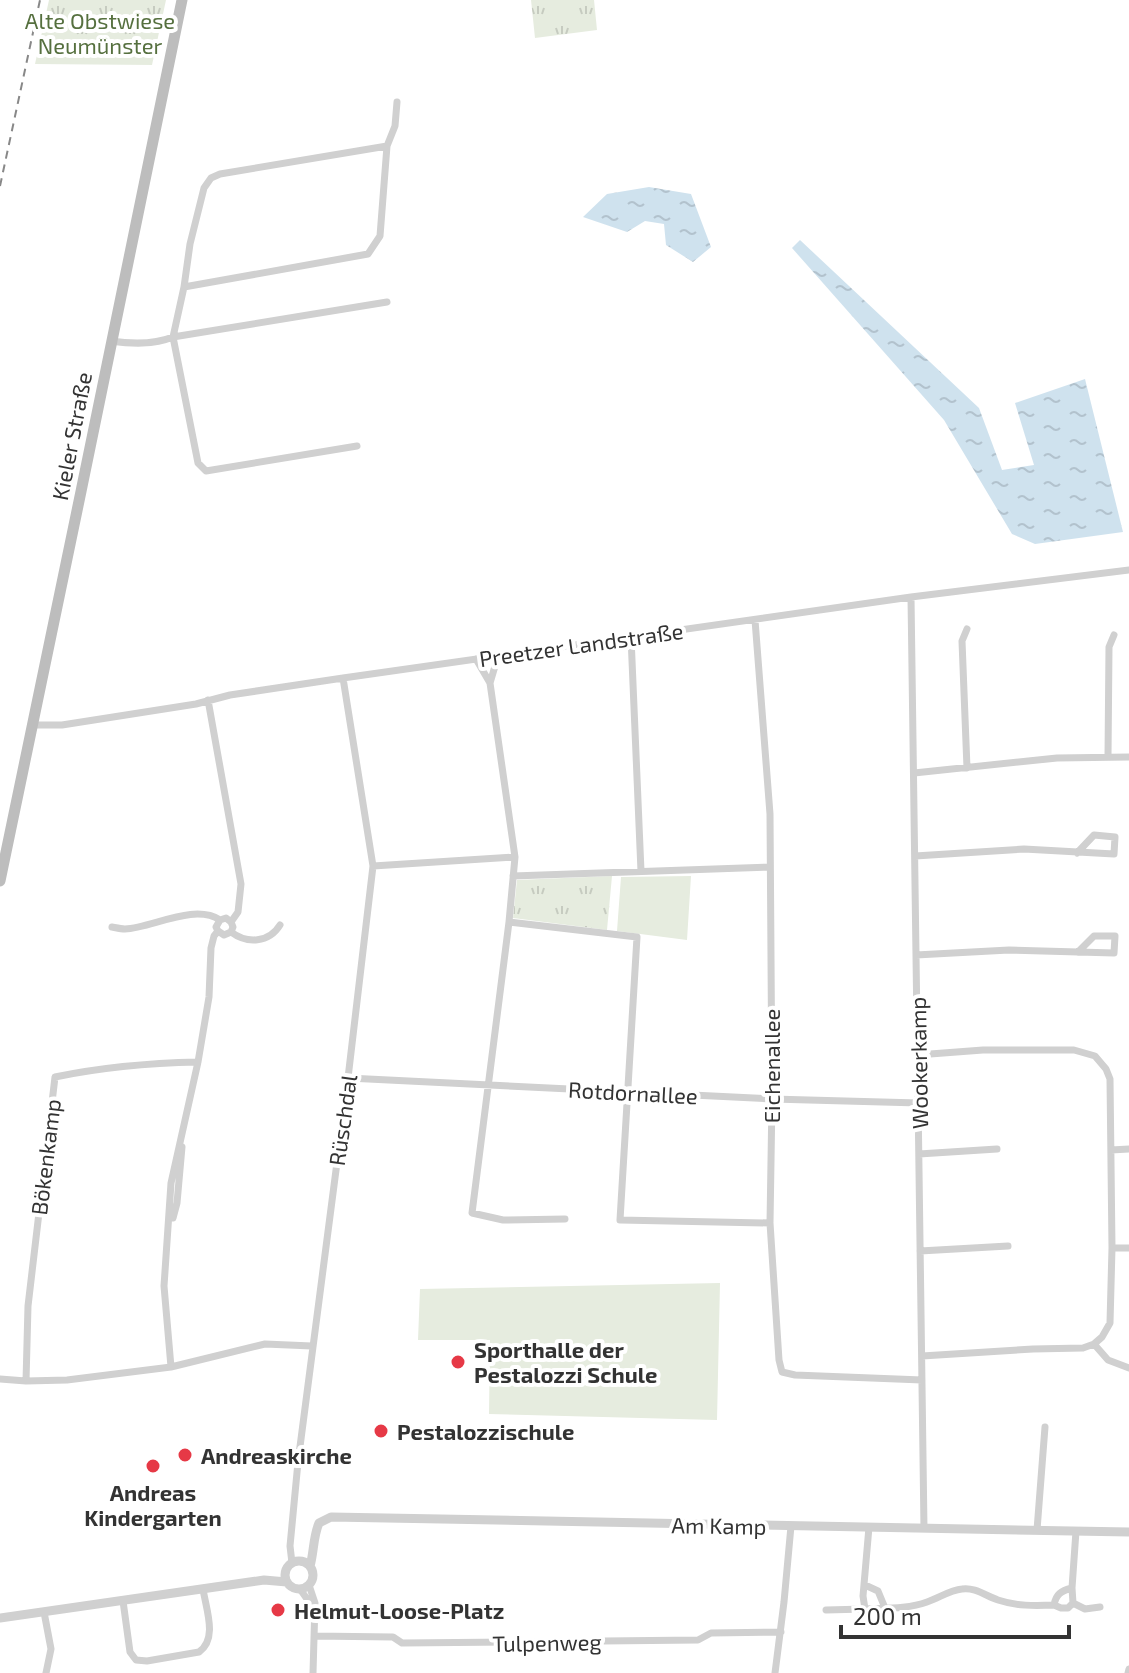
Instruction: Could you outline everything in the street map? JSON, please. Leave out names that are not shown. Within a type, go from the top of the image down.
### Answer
[{"type":"main road","name":"Kieler Straße","points":[[0,881],[182,0]]},
{"type":"street","points":[[184,287],[368,254],[380,236],[387,146],[395,126],[397,102]]},
{"type":"street","points":[[357,446],[206,471],[198,463],[173,337],[190,244],[204,188],[211,178],[387,146]]},
{"type":"street","points":[[111,341],[133,344],[161,342],[173,337],[387,302]]},
{"type":"street","name":"Preetzer Landstraße","points":[[34,725],[62,725],[343,678],[911,597],[1129,570]]},
{"type":"street","name":"Wookerkamp","points":[[911,597],[924,1528]]},
{"type":"street","name":"Eichenallee","points":[[755,620],[770,814],[770,1223],[779,1360],[782,1372],[795,1375],[922,1380]]},
{"type":"street","points":[[967,629],[962,641],[967,768]]},
{"type":"street","points":[[1108,756],[1109,647],[1114,635]]},
{"type":"street","points":[[631,637],[641,871]]},
{"type":"street","points":[[490,683],[498,656]]},
{"type":"street","points":[[476,659],[490,683],[515,857],[472,1213],[503,1220],[565,1219]]},
{"type":"street","name":"Rüschdal","points":[[297,1565],[290,1546],[373,866],[343,678]]},
{"type":"street","points":[[208,700],[241,884],[238,912],[231,922]]},
{"type":"street","points":[[914,773],[1057,758],[1129,757]]},
{"type":"street","points":[[915,856],[1024,849],[1077,853],[1114,854],[1115,837],[1094,835],[1077,853]]},
{"type":"street","points":[[373,866],[515,857]]},
{"type":"street","points":[[513,876],[770,867]]},
{"type":"street","points":[[112,927],[126,929],[191,916],[211,915],[220,920]]},
{"type":"street","points":[[226,918],[231,922],[231,932],[224,935],[218,931],[216,927],[220,920],[226,918]]},
{"type":"street","points":[[509,922],[637,937],[620,1220],[770,1223]]},
{"type":"street","points":[[231,932],[239,938],[265,938],[274,935],[280,925]]},
{"type":"street","points":[[171,1367],[164,1286],[171,1183],[198,1062],[209,997],[211,948],[218,931]]},
{"type":"street","points":[[916,955],[1009,950],[1078,952],[1114,953],[1115,936],[1094,936],[1078,952]]},
{"type":"street","points":[[917,1055],[983,1050],[1074,1050],[1095,1056],[1110,1079],[1110,1323],[1102,1337],[1083,1348],[922,1356]]},
{"type":"street","name":"Bökenkamp","points":[[26,1381],[28,1306],[55,1077],[97,1068],[153,1062],[198,1062]]},
{"type":"street","name":"Rotdornallee","points":[[348,1078],[772,1099],[919,1103]]},
{"type":"street","points":[[919,1154],[997,1149]]},
{"type":"street","points":[[1111,1150],[1129,1149]]},
{"type":"street","points":[[920,1251],[1008,1246]]},
{"type":"street","points":[[1112,1248],[1129,1248]]},
{"type":"street","points":[[0,1379],[67,1380],[171,1367],[265,1344],[312,1346]]},
{"type":"street","points":[[1094,1344],[1108,1360],[1129,1368]]},
{"type":"street","points":[[1037,1530],[1045,1427]]},
{"type":"street","name":"Am Kamp","points":[[297,1565],[313,1545],[319,1523],[331,1517],[1129,1532]]},
{"type":"street","points":[[775,1673],[791,1526]]},
{"type":"street","points":[[865,1609],[869,1527]]},
{"type":"street","points":[[826,1610],[926,1603],[964,1588],[1022,1606],[1068,1608],[1073,1603],[1076,1531]]},
{"type":"street","points":[[264,1580],[297,1565]]},
{"type":"street","points":[[287,1582],[297,1565]]},
{"type":"street","points":[[297,1565],[313,1576],[304,1587]]},
{"type":"street","points":[[0,1618],[264,1580],[304,1587]]},
{"type":"street","points":[[865,1585],[878,1591],[885,1608]]},
{"type":"street","points":[[304,1587],[315,1603],[313,1673]]},
{"type":"street","points":[[1054,1605],[1056,1596],[1072,1588]]},
{"type":"street","points":[[123,1601],[130,1652],[136,1660],[147,1661],[199,1652],[206,1647],[210,1640],[203,1589]]},
{"type":"street","points":[[1073,1603],[1085,1609],[1100,1607]]},
{"type":"street","points":[[44,1612],[51,1649],[46,1673]]},
{"type":"street","name":"Tulpenweg","points":[[314,1636],[393,1637],[402,1643],[472,1643],[698,1640],[711,1633],[781,1632]]},
{"type":"green space","name":"Alte Obstwiese Neumünster","points":[[49,0],[166,0],[152,65],[35,64]]},
{"type":"green space","points":[[531,0],[594,0],[597,30],[535,38]]},
{"type":"green space","points":[[612,876],[607,930],[513,918],[517,880]]},
{"type":"green space","points":[[691,876],[687,940],[617,931],[621,877]]},
{"type":"green space","points":[[720,1283],[717,1420],[489,1414],[490,1340],[418,1340],[420,1289]]},
{"type":"water","points":[[649,187],[691,194],[711,247],[693,262],[666,245],[664,224],[645,221],[627,232],[583,217],[607,194]]},
{"type":"water","points":[[800,240],[979,408],[1002,470],[1034,465],[1015,403],[1085,379],[1123,532],[1035,544],[1012,534],[944,420],[792,248]]},
{"type":"railway","points":[[0,186],[40,0]]},
{"type":"place","name":"Sporthalle der Pestalozzi Schule","points":[[458,1362]]},
{"type":"place","name":"Pestalozzischule","points":[[381,1431]]},
{"type":"place","name":"Andreaskirche","points":[[185,1455]]},
{"type":"place","name":"Andreas Kindergarten","points":[[153,1466]]},
{"type":"place","name":"Helmut-Loose-Platz","points":[[278,1610]]}]
